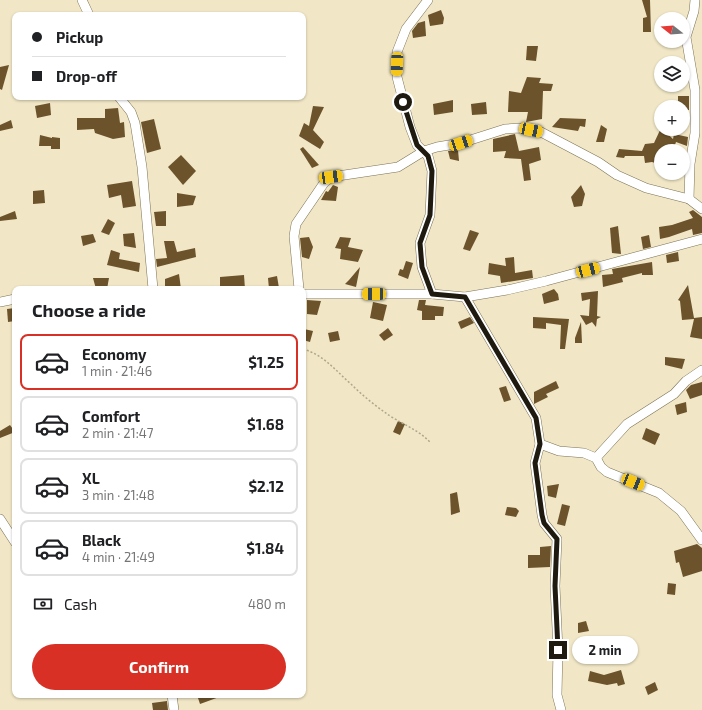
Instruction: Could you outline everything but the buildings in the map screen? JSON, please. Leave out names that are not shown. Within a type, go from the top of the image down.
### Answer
[{"type":"street","points":[[82,0],[88,12]]},
{"type":"street","points":[[428,0],[406,29],[397,52],[397,76],[410,127],[417,145],[428,156],[432,171],[430,215],[420,243],[422,267],[432,294]]},
{"type":"street","points":[[689,199],[690,164],[695,132],[695,90],[686,37],[694,11],[695,0]]},
{"type":"street","points":[[121,100],[131,112],[136,130],[142,167],[153,286]]},
{"type":"street","points":[[299,286],[294,236],[296,224],[324,183],[331,177],[398,167],[424,151],[461,143],[504,129],[520,128],[550,136],[598,162],[617,175],[646,188],[689,199],[702,209]]},
{"type":"street","points":[[306,294],[432,294],[465,297],[507,290],[546,281],[702,239]]},
{"type":"street","points":[[465,297],[536,418],[540,444],[535,463],[542,515],[544,523],[557,539],[555,586],[558,650],[557,696],[561,710]]},
{"type":"street","points":[[0,302],[12,300]]},
{"type":"street","points":[[596,458],[627,424],[674,394],[686,381],[702,370]]},
{"type":"street","points":[[540,444],[559,451],[584,453],[596,458],[601,467],[607,472],[659,493],[681,511],[702,540]]},
{"type":"street","points":[[0,519],[12,537]]},
{"type":"street","points":[[172,698],[174,710]]},
{"type":"path","points":[[306,350],[331,364],[352,385],[390,416],[419,431],[431,443]]},
{"type":"route","points":[[403,102],[417,145],[428,156],[432,171],[430,215],[420,243],[422,267],[432,294],[465,297],[536,418],[540,444],[535,463],[542,515],[544,523],[557,539],[558,550],[555,586],[558,650]]}]
